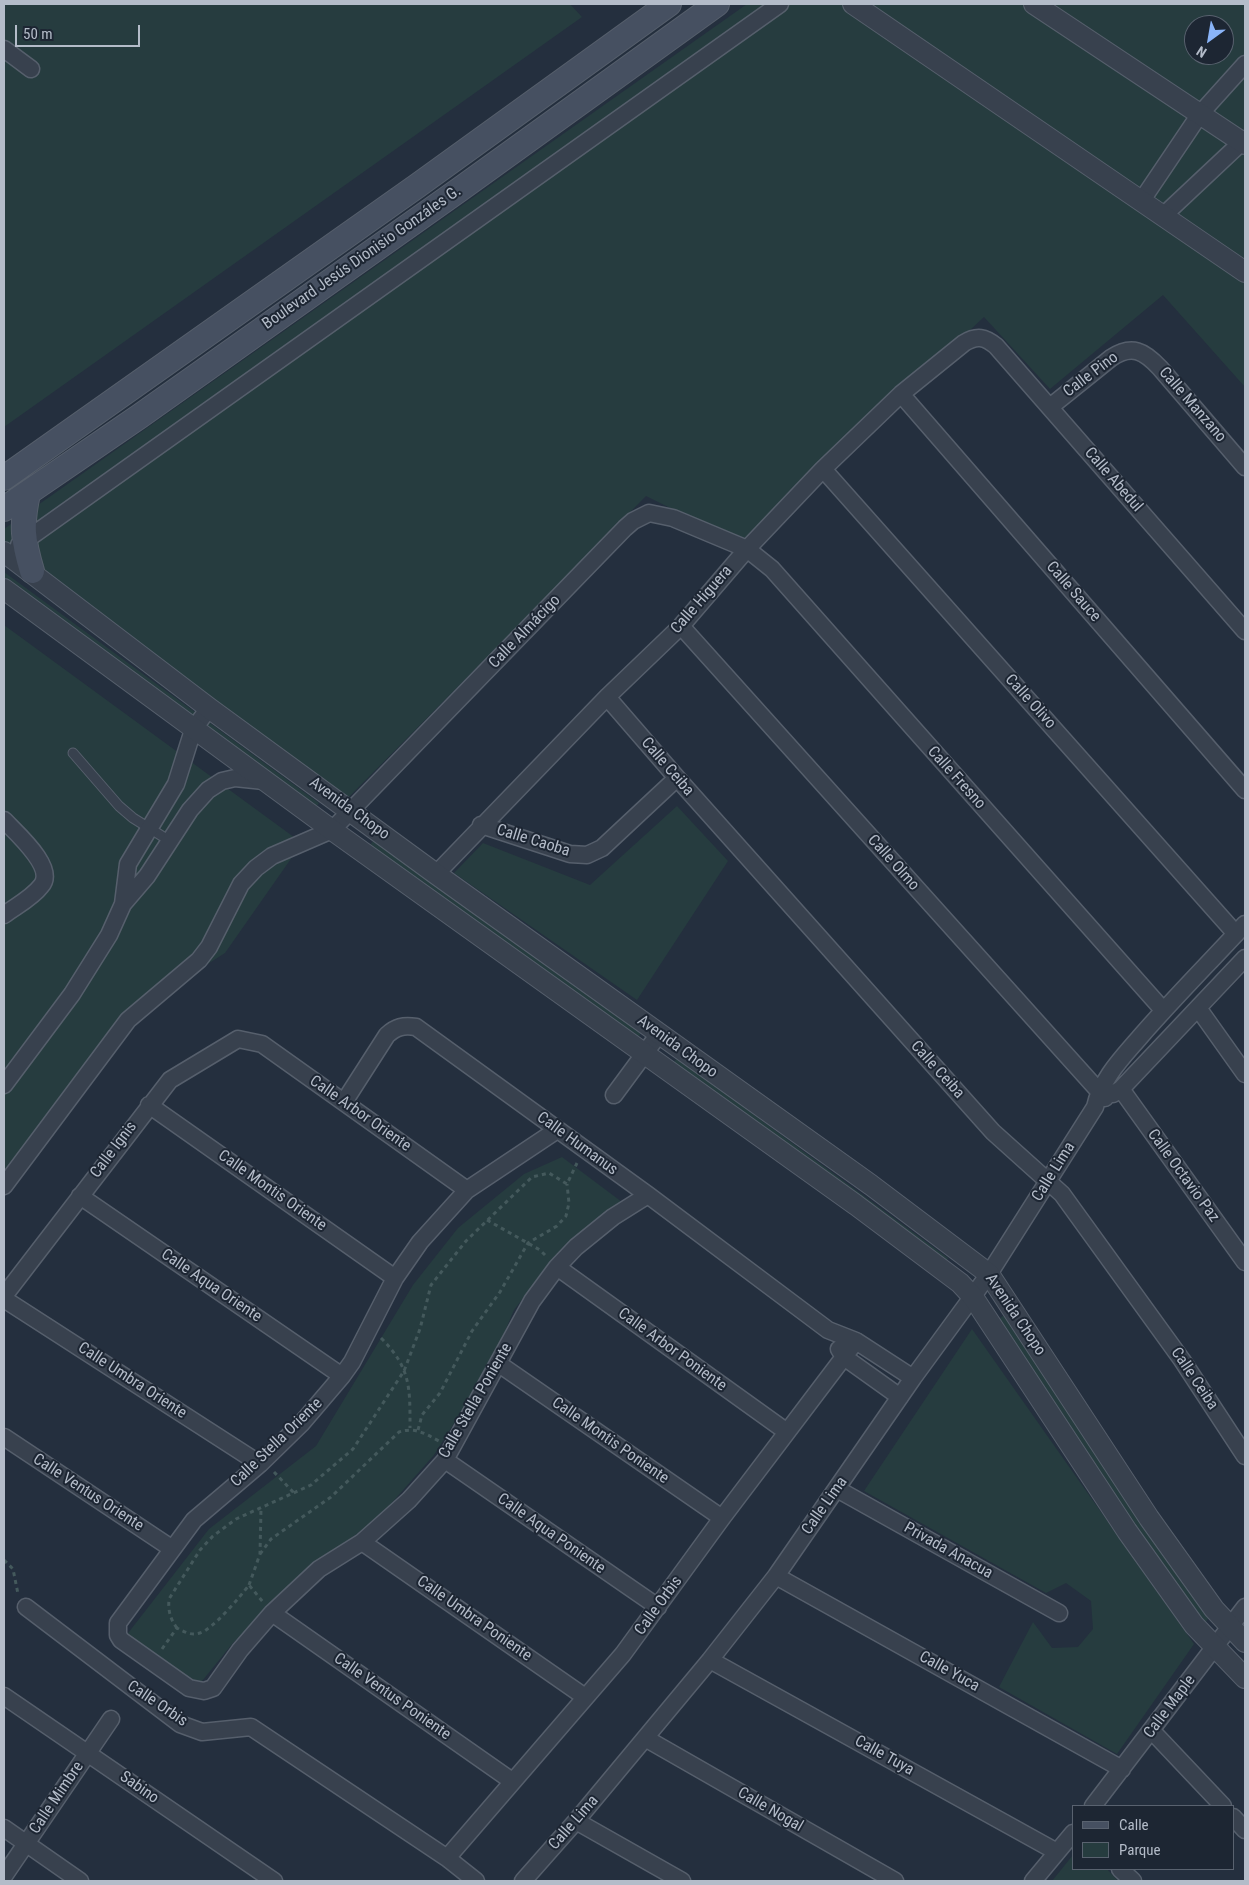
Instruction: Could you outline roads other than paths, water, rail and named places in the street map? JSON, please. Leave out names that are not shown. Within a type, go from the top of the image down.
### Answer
[{"type":"main road","name":"Boulevard Jesús Dionisio Gonzáles G.","points":[[6,475],[417,186],[669,4]]},
{"type":"main road","name":"Boulevard Jesús Dionisio Gonzáles G.","points":[[4,509],[467,185],[717,4]]},
{"type":"main road","points":[[28,494],[23,519],[9,550],[32,572]]},
{"type":"street","points":[[9,550],[780,4]]},
{"type":"street","points":[[853,4],[1245,272]]},
{"type":"street","points":[[1034,4],[1244,142],[1164,215]]},
{"type":"street","points":[[4,48],[31,69]]},
{"type":"street","points":[[1142,200],[1200,114],[1245,64]]},
{"type":"street","name":"Calle Higuera","points":[[436,874],[481,825],[607,697],[682,626],[747,549],[823,469],[901,394],[964,342],[976,337]]},
{"type":"street","name":"Calle Abedul","points":[[976,337],[982,337],[996,346],[1245,630]]},
{"type":"street","name":"Calle Pino","points":[[1050,407],[1111,358],[1120,352],[1135,349]]},
{"type":"street","name":"Calle Manzano","points":[[1135,349],[1150,358],[1160,368],[1245,467]]},
{"type":"street","name":"Calle Sauce","points":[[901,394],[1245,790]]},
{"type":"street","name":"Calle Olivo","points":[[823,469],[1241,929]]},
{"type":"street","name":"Calle Almácigo","points":[[332,830],[633,521],[649,513],[660,514],[747,549]]},
{"type":"street","name":"Calle Fresno","points":[[747,549],[772,570],[1163,1010]]},
{"type":"street","name":"Avenida Chopo","points":[[32,572],[209,708],[352,810],[436,874],[879,1191],[989,1274],[1148,1518],[1214,1610],[1245,1642]]},
{"type":"street","name":"Avenida Chopo","points":[[4,589],[193,730],[856,1205],[960,1283],[973,1297],[1127,1531],[1194,1625],[1245,1678]]},
{"type":"street","name":"Calle Olmo","points":[[682,626],[1100,1100]]},
{"type":"street","name":"Calle Ceiba","points":[[607,697],[993,1132],[1022,1161],[1049,1181],[1067,1200],[1165,1336],[1245,1456]]},
{"type":"street","points":[[4,1085],[78,986],[109,935],[123,904],[128,864],[176,784],[193,730],[209,708]]},
{"type":"street","points":[[123,904],[148,876],[190,810],[208,790],[222,781],[235,778],[264,781]]},
{"type":"street","name":"Calle Caoba","points":[[481,825],[570,854],[587,855],[602,848],[677,778]]},
{"type":"street","points":[[4,820],[40,861],[45,875],[41,886],[4,915]]},
{"type":"street","points":[[4,1186],[128,1020],[199,960],[209,947],[241,884],[256,868],[272,856],[332,830]]},
{"type":"street","name":"Calle Lima","points":[[523,1881],[576,1821],[710,1660],[776,1576],[900,1397],[989,1274],[1100,1100],[1116,1066],[1163,1010],[1241,929]]},
{"type":"street","name":"Calle Lima","points":[[1100,1100],[1121,1089],[1245,958]]},
{"type":"street","points":[[1198,1008],[1245,1074]]},
{"type":"street","name":"Calle Humanus","points":[[344,1102],[387,1035],[395,1028],[405,1025],[416,1027],[648,1195],[828,1330],[856,1341],[914,1378]]},
{"type":"street","points":[[614,1094],[659,1034]]},
{"type":"street","name":"Calle Ignis","points":[[4,1298],[148,1105],[170,1080],[238,1039],[252,1040]]},
{"type":"street","name":"Calle Arbor Oriente","points":[[252,1040],[262,1044],[467,1190]]},
{"type":"street","name":"Calle Octavio Paz","points":[[1121,1089],[1245,1262]]},
{"type":"street","name":"Calle Montis Oriente","points":[[148,1105],[394,1278]]},
{"type":"street","name":"Calle Stella Oriente","points":[[213,1688],[204,1691],[189,1688],[121,1640],[118,1635],[118,1623],[171,1548],[194,1520],[260,1464],[301,1424],[342,1376],[352,1362],[394,1278],[420,1242],[467,1190],[557,1130]]},
{"type":"street","name":"Calle Stella Poniente","points":[[213,1688],[240,1650],[272,1613],[319,1569],[362,1542],[409,1500],[448,1454],[532,1301],[557,1267],[576,1247],[613,1217],[648,1195]]},
{"type":"street","name":"Calle Aqua Oriente","points":[[80,1196],[342,1376]]},
{"type":"street","name":"Calle Arbor Poniente","points":[[557,1267],[787,1432]]},
{"type":"street","name":"Calle Umbra Oriente","points":[[4,1298],[260,1464]]},
{"type":"street","name":"Calle Humanus","points":[[828,1330],[844,1357],[900,1397]]},
{"type":"street","name":"Calle Orbis","points":[[447,1858],[623,1654],[722,1518],[856,1341]]},
{"type":"street","name":"Calle Montis Poniente","points":[[499,1364],[722,1518]]},
{"type":"street","name":"Calle Ventus Oriente","points":[[4,1437],[171,1548]]},
{"type":"street","name":"Calle Aqua Poniente","points":[[448,1454],[658,1607]]},
{"type":"street","name":"Privada Anacua","points":[[837,1489],[1059,1613]]},
{"type":"street","name":"Calle Umbra Poniente","points":[[362,1542],[585,1697]]},
{"type":"street","name":"Calle Yuca","points":[[776,1576],[1122,1769]]},
{"type":"street","name":"Calle Maple","points":[[1094,1805],[1245,1607]]},
{"type":"street","name":"Calle Orbis","points":[[26,1608],[180,1724],[202,1732],[251,1727],[447,1858],[476,1881]]},
{"type":"street","name":"Calle Ventus Poniente","points":[[272,1613],[512,1781]]},
{"type":"street","name":"Calle Tuya","points":[[710,1660],[1057,1852]]},
{"type":"street","name":"Sabino","points":[[4,1696],[274,1881]]},
{"type":"street","name":"Calle Mimbre","points":[[4,1876],[111,1719]]},
{"type":"street","points":[[1152,1731],[1221,1805]]},
{"type":"street","name":"Calle Nogal","points":[[644,1738],[894,1881]]},
{"type":"street","points":[[1234,1818],[1245,1830]]},
{"type":"street","points":[[576,1821],[682,1881]]},
{"type":"street","points":[[4,1828],[80,1881]]},
{"type":"street","points":[[1033,1881],[1072,1834]]},
{"type":"street","points":[[1121,1870],[1133,1881]]},
{"type":"lane","points":[[73,753],[119,806],[170,841]]}]
